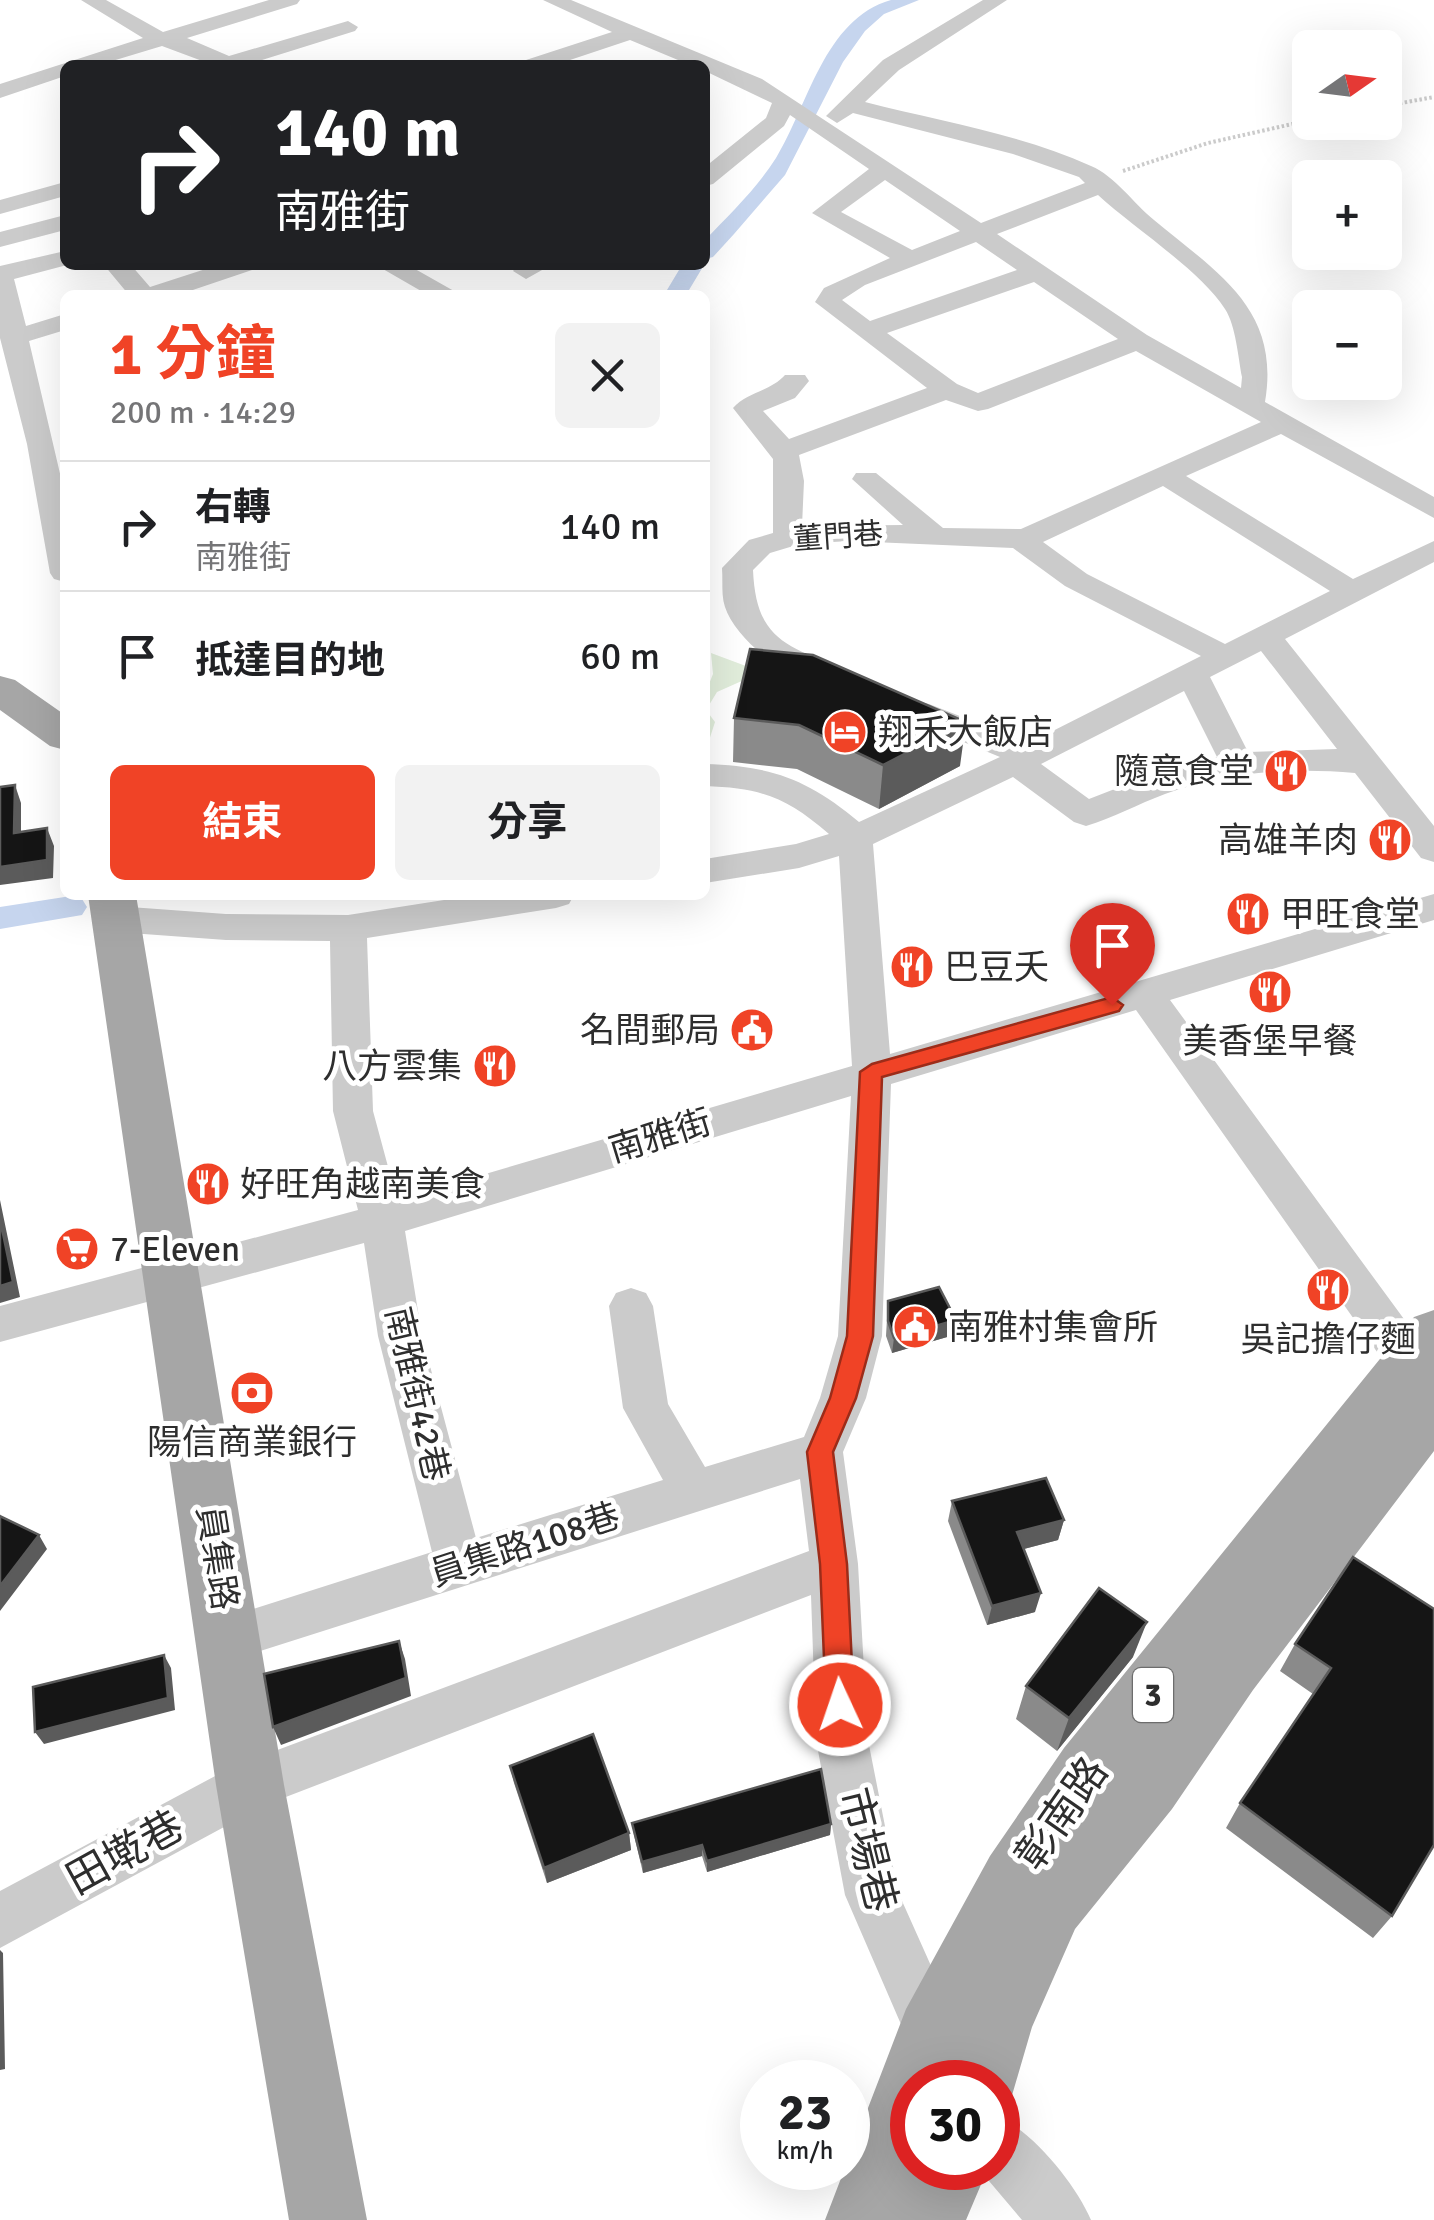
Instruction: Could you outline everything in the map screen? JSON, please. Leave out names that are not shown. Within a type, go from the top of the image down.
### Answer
[{"type":"main road","points":[[0,689],[60,732]]},
{"type":"main road","name":"員集路","points":[[114,907],[250,1785],[328,2220]]},
{"type":"main road","name":"彰南路","points":[[933,2060],[1015,1881],[1088,1772],[1429,1374]]},
{"type":"main road","name":"彰南路","points":[[986,2060],[996,2024],[1050,1904],[1148,1785],[1429,1374]]},
{"type":"main road","name":"彰南路","points":[[864,2220],[890,2160]]},
{"type":"main road","points":[[926,2220],[939,2190]]},
{"type":"street","points":[[90,0],[160,39],[182,43],[213,60]]},
{"type":"street","points":[[93,60],[290,0]]},
{"type":"street","points":[[553,0],[588,6],[632,32],[698,60]]},
{"type":"street","points":[[850,104],[891,65],[998,0]]},
{"type":"street","points":[[906,98],[919,48],[940,4]]},
{"type":"street","points":[[244,60],[348,28]]},
{"type":"street","points":[[549,60],[632,32]]},
{"type":"street","points":[[710,65],[754,84],[801,112],[1138,341],[1434,509]]},
{"type":"street","points":[[0,91],[60,71]]},
{"type":"street","points":[[710,175],[776,121],[801,112],[906,98],[1060,160],[1099,182],[1146,226],[1195,262],[1239,310],[1256,377],[1252,406]]},
{"type":"street","points":[[883,170],[824,213],[913,260]]},
{"type":"street","points":[[1099,182],[832,293],[828,302],[947,390],[978,403],[1138,341]]},
{"type":"street","points":[[0,207],[60,190]]},
{"type":"street","points":[[0,240],[60,223]]},
{"type":"street","points":[[59,502],[53,440],[14,338],[0,275],[60,259]]},
{"type":"street","points":[[122,270],[139,290]]},
{"type":"street","points":[[193,290],[233,270]]},
{"type":"street","points":[[399,270],[438,290]]},
{"type":"street","points":[[867,331],[1037,272]]},
{"type":"street","points":[[14,338],[60,324]]},
{"type":"street","points":[[788,538],[784,451],[752,420],[746,408],[785,392],[795,381]]},
{"type":"street","points":[[784,451],[947,390]]},
{"type":"street","name":"董門巷","points":[[1236,761],[1143,788],[1086,814],[1022,759],[796,662],[753,636],[733,586],[738,567],[754,548],[788,538],[871,532],[1022,540],[1283,424]]},
{"type":"street","points":[[1165,475],[1352,592]]},
{"type":"street","points":[[866,478],[933,535]]},
{"type":"street","points":[[1022,540],[1076,580],[1223,655]]},
{"type":"street","points":[[710,870],[798,856],[855,838],[1022,759],[1434,550]]},
{"type":"street","points":[[1265,635],[1434,850]]},
{"type":"street","points":[[1191,672],[1236,761],[1331,758],[1365,763]]},
{"type":"street","points":[[710,775],[758,776],[805,794],[855,838],[872,1072],[860,1336],[843,1398],[820,1452]]},
{"type":"street","points":[[114,907],[226,928],[348,928],[524,900]]},
{"type":"street","name":"南雅街","points":[[0,1324],[382,1221],[872,1072],[1146,996],[1434,906]]},
{"type":"street","name":"南雅街42巷","points":[[348,928],[352,1111],[382,1221],[400,1336],[460,1565]]},
{"type":"street","points":[[1146,996],[1429,1374]]},
{"type":"street","points":[[631,1306],[646,1408],[694,1492]]},
{"type":"street","name":"員集路108巷","points":[[230,1638],[820,1452]]},
{"type":"street","name":"市場巷","points":[[820,1452],[834,1564],[842,1740],[872,1895],[924,2060]]},
{"type":"street","name":"田墘巷","points":[[0,1922],[250,1785],[834,1564]]},
{"type":"street","points":[[1020,2172],[1061,2220]]},
{"type":"path","points":[[1402,103],[1434,96]]},
{"type":"path","points":[[1099,182],[1208,143],[1292,124]]},
{"type":"green space","points":[[711,653],[762,672],[717,692],[710,703]]},
{"type":"building","points":[[750,649],[813,655],[966,722],[883,765],[799,725],[734,718]]},
{"type":"building","points":[[15,785],[14,833],[47,828],[47,860],[0,867],[0,787]]},
{"type":"building","points":[[0,1219],[13,1282],[0,1286]]},
{"type":"building","points":[[939,1287],[956,1320],[894,1338],[888,1321],[888,1301]]},
{"type":"building","points":[[1046,1478],[1064,1520],[1017,1532],[1041,1593],[992,1606],[952,1501]]},
{"type":"building","points":[[0,1516],[39,1535],[0,1586]]},
{"type":"building","points":[[1353,1557],[1434,1609],[1434,1845],[1392,1916],[1240,1803],[1331,1668],[1295,1644]]},
{"type":"building","points":[[1099,1588],[1147,1622],[1069,1718],[1026,1686]]},
{"type":"building","points":[[399,1641],[406,1678],[273,1727],[264,1674]]},
{"type":"building","points":[[164,1655],[168,1698],[35,1732],[33,1687]]},
{"type":"building","points":[[593,1734],[629,1833],[544,1868],[510,1766]]},
{"type":"building","points":[[821,1769],[831,1824],[707,1861],[702,1845],[642,1862],[632,1823]]},
{"type":"waterway","points":[[710,247],[748,207],[786,158],[834,62],[858,27],[878,11],[910,0]]},
{"type":"waterway","points":[[678,290],[690,270]]},
{"type":"waterway","points":[[0,918],[71,907]]},
{"type":"place","name":"翔禾大飯店","points":[[845,732]]},
{"type":"place","name":"隨意食堂","points":[[1286,771]]},
{"type":"place","name":"高雄羊肉","points":[[1390,840]]},
{"type":"place","name":"甲旺食堂","points":[[1248,914]]},
{"type":"place","name":"巴豆夭","points":[[912,967]]},
{"type":"place","name":"美香堡早餐","points":[[1270,992]]},
{"type":"place","name":"名間郵局","points":[[752,1030]]},
{"type":"place","name":"八方雲集","points":[[495,1066]]},
{"type":"place","name":"好旺角越南美食","points":[[208,1184]]},
{"type":"place","name":"7-Eleven","points":[[77,1249]]},
{"type":"place","name":"吳記擔仔麵","points":[[1328,1290]]},
{"type":"place","name":"南雅村集會所","points":[[915,1327]]},
{"type":"place","name":"陽信商業銀行","points":[[252,1393]]},
{"type":"route","points":[[840,1705],[834,1564],[820,1452],[843,1398],[860,1336],[872,1072],[1112,1005]]}]
